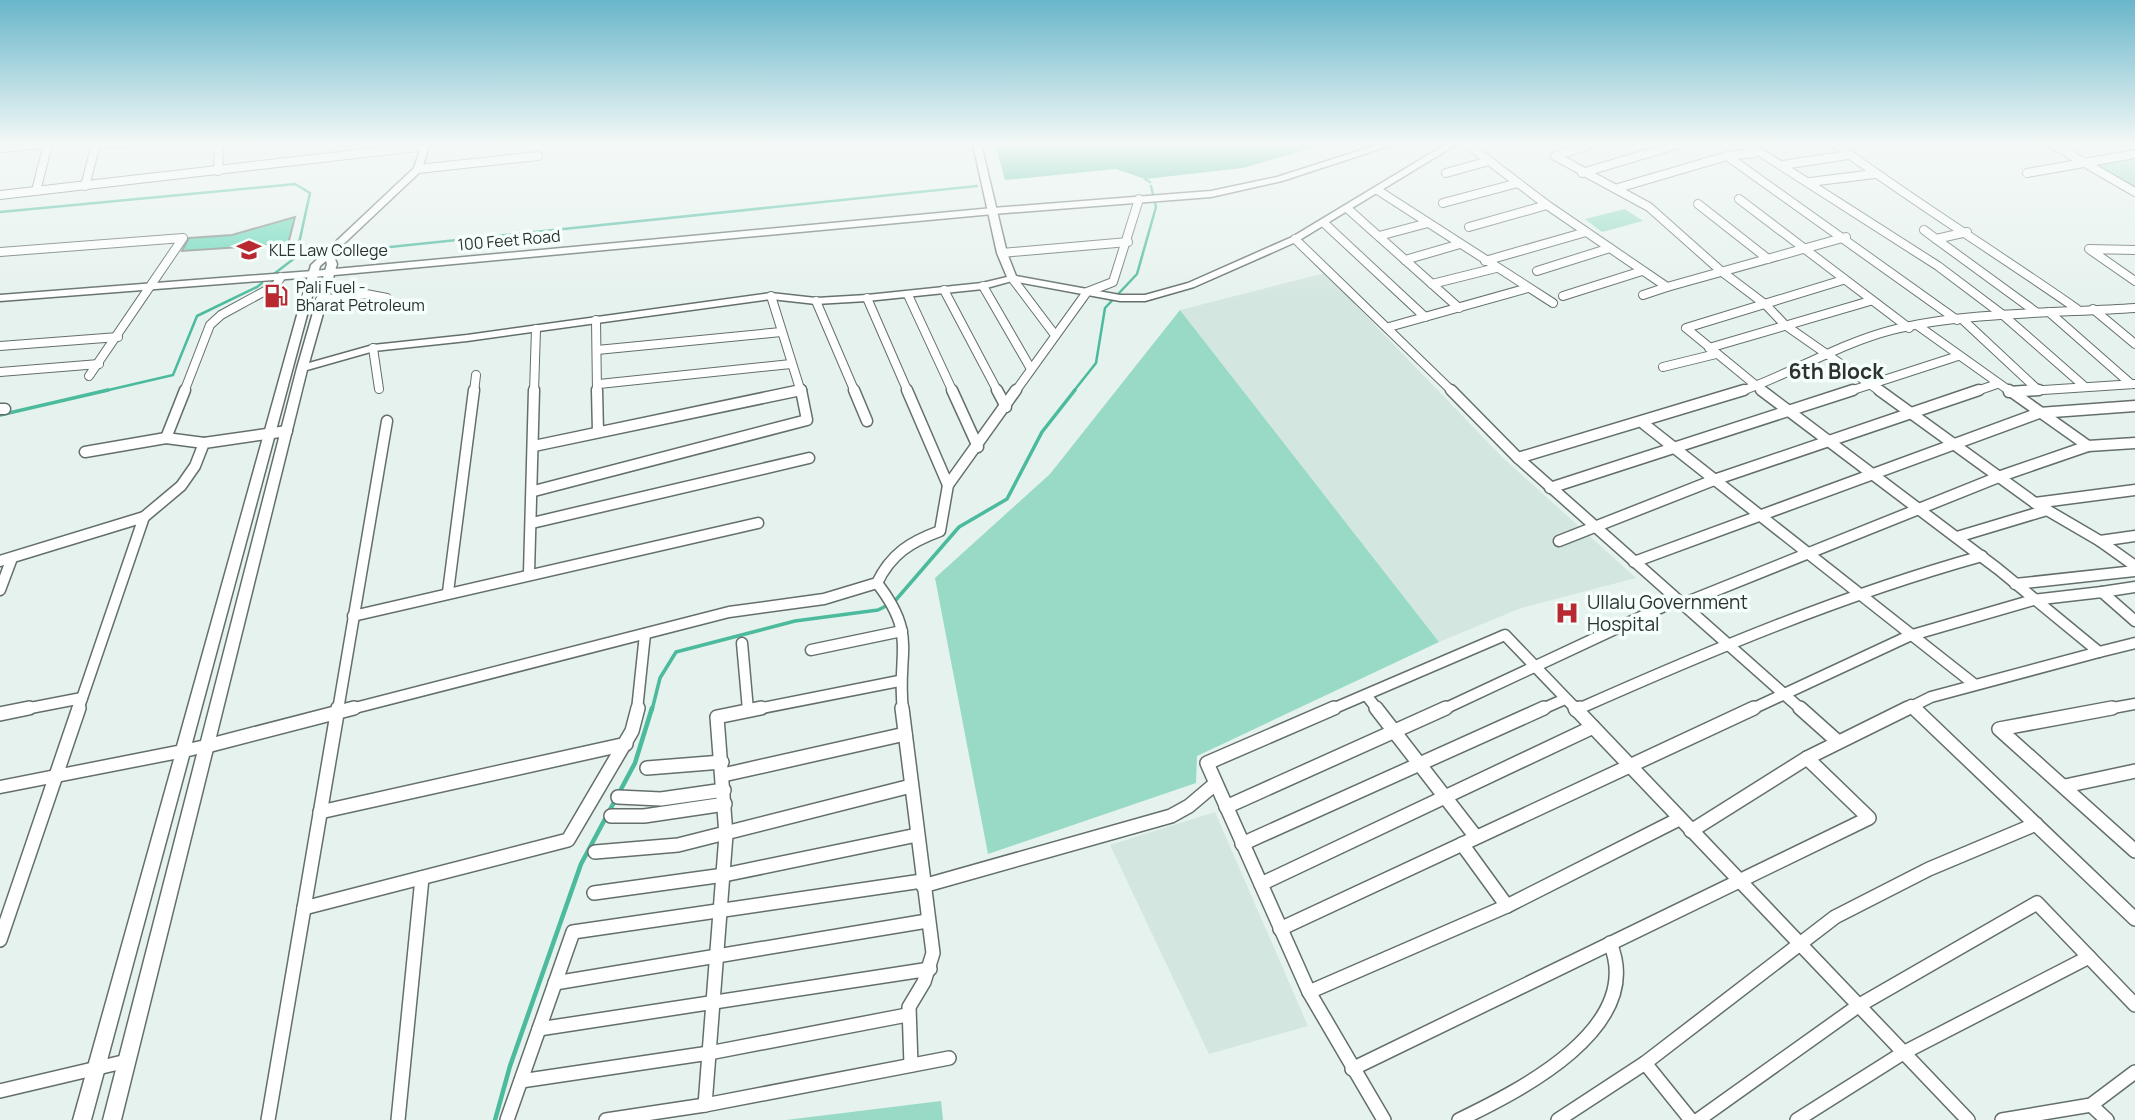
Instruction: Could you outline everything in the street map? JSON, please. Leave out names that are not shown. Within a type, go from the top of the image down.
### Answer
[{"type":"main road","name":"100 Feet Road","points":[[0,290],[277,274],[326,263],[1132,196]]},
{"type":"main road","name":"100 Feet Road","points":[[0,298],[153,282]]},
{"type":"street","points":[[82,1120],[270,434],[326,263],[391,196]]},
{"type":"street","points":[[990,196],[1002,253],[1012,278],[1055,335]]},
{"type":"street","points":[[0,787],[207,746],[729,612],[824,599],[877,583],[891,558],[908,542],[940,531],[948,485],[978,447],[1087,292],[1113,282],[1147,196]]},
{"type":"street","points":[[302,368],[373,348],[536,329],[771,296],[816,301],[908,295],[983,286],[1012,278],[1120,298],[1145,298],[1191,285],[1296,239],[1370,196]]},
{"type":"street","points":[[1387,196],[1553,303]]},
{"type":"street","points":[[1443,203],[1468,196]]},
{"type":"street","points":[[1535,196],[1667,287]]},
{"type":"street","points":[[1631,196],[1649,207],[1721,271],[1766,305],[1784,325],[1955,443],[2035,503],[2100,541],[2135,569]]},
{"type":"street","points":[[1786,196],[1960,319],[2038,390]]},
{"type":"street","points":[[1832,196],[1938,266],[2003,315],[2084,386]]},
{"type":"street","points":[[1910,196],[1967,232],[2077,309]]},
{"type":"street","points":[[1739,199],[1870,301],[1913,326],[2088,446]]},
{"type":"street","points":[[1698,204],[1768,259]]},
{"type":"street","points":[[1469,227],[1547,205]]},
{"type":"street","points":[[1348,209],[1459,309]]},
{"type":"street","points":[[1324,223],[1425,317]]},
{"type":"street","points":[[1379,236],[1428,223]]},
{"type":"street","points":[[1924,230],[2036,312]]},
{"type":"street","points":[[1485,261],[1586,232]]},
{"type":"street","points":[[1936,239],[1967,232]]},
{"type":"street","points":[[1643,295],[1846,237]]},
{"type":"street","points":[[0,252],[183,238],[89,376]]},
{"type":"street","points":[[1296,239],[1389,327],[1550,488],[1836,741]]},
{"type":"street","points":[[1002,253],[1128,242]]},
{"type":"street","points":[[1405,260],[1460,244]]},
{"type":"street","points":[[1538,271],[1610,248]]},
{"type":"street","points":[[2135,250],[2090,249],[2135,281]]},
{"type":"street","points":[[112,1120],[320,300],[326,263]]},
{"type":"street","points":[[1432,284],[1496,268]]},
{"type":"street","points":[[1563,296],[1642,271]]},
{"type":"street","points":[[166,438],[210,325],[221,315],[276,285],[277,274]]},
{"type":"street","points":[[1843,280],[1686,328],[1756,386],[1982,556],[2099,652]]},
{"type":"street","points":[[983,286],[1031,369]]},
{"type":"street","points":[[1389,327],[1528,288]]},
{"type":"street","points":[[944,290],[1006,407]]},
{"type":"street","points":[[320,300],[366,294],[387,298]]},
{"type":"street","points":[[908,295],[978,447]]},
{"type":"street","points":[[534,491],[807,420],[801,390],[771,296]]},
{"type":"street","points":[[867,298],[948,485]]},
{"type":"street","points":[[816,301],[867,421]]},
{"type":"street","points":[[1663,367],[1784,325],[1870,301]]},
{"type":"street","points":[[1518,458],[1644,424],[1756,386],[1824,354],[1892,330],[1960,319],[2036,312],[2135,308]]},
{"type":"street","points":[[2093,309],[2135,344]]},
{"type":"street","points":[[2049,312],[2133,384]]},
{"type":"street","points":[[596,320],[598,432]]},
{"type":"street","points":[[529,573],[534,491],[536,329]]},
{"type":"street","points":[[597,350],[781,332]]},
{"type":"street","points":[[0,346],[118,337]]},
{"type":"street","points":[[373,348],[379,389]]},
{"type":"street","points":[[1550,488],[1675,449],[1867,383],[1958,356]]},
{"type":"street","points":[[0,372],[99,364]]},
{"type":"street","points":[[599,384],[791,364]]},
{"type":"street","points":[[448,592],[476,375]]},
{"type":"street","points":[[1559,541],[1714,480],[1997,384]]},
{"type":"street","points":[[2009,392],[2133,384]]},
{"type":"street","points":[[534,446],[801,390]]},
{"type":"street","points":[[1634,562],[1757,514],[1874,475],[2039,413],[2135,406]]},
{"type":"street","points":[[268,1120],[387,421]]},
{"type":"street","points":[[1644,424],[1909,636],[1974,684]]},
{"type":"street","points":[[85,452],[166,438],[204,443],[287,431]]},
{"type":"street","points":[[0,590],[6,560],[144,517],[173,496],[191,470],[204,443]]},
{"type":"street","points":[[1226,807],[1679,602],[2001,476],[2088,446],[2135,443]]},
{"type":"street","points":[[531,523],[809,458]]},
{"type":"street","points":[[2035,503],[2135,490]]},
{"type":"street","points":[[1957,537],[2047,510]]},
{"type":"street","points":[[0,940],[7,901],[57,774],[144,517]]},
{"type":"street","points":[[353,616],[529,573],[758,523]]},
{"type":"street","points":[[2100,541],[2135,536]]},
{"type":"street","points":[[1576,710],[1726,643],[1896,580],[1982,556]]},
{"type":"street","points":[[2015,584],[2135,569]]},
{"type":"street","points":[[877,583],[893,603],[906,653],[899,681],[922,884],[933,953],[930,969],[907,1015],[911,1065]]},
{"type":"street","points":[[1280,929],[1909,636],[2033,600],[2135,587]]},
{"type":"street","points":[[2102,592],[2135,621]]},
{"type":"street","points":[[811,650],[902,631]]},
{"type":"street","points":[[304,908],[568,840],[625,744],[637,715],[645,634]]},
{"type":"street","points":[[1384,1120],[1309,992],[1207,763],[1505,635],[1968,1120]]},
{"type":"street","points":[[742,643],[748,710]]},
{"type":"street","points":[[1691,831],[1836,741],[1912,705],[1974,684],[2135,643]]},
{"type":"street","points":[[705,1105],[726,835],[717,717],[899,681]]},
{"type":"street","points":[[1366,695],[1476,837]]},
{"type":"street","points":[[0,714],[82,698]]},
{"type":"street","points":[[1242,844],[1565,699]]},
{"type":"street","points":[[2132,845],[1999,729],[2135,704]]},
{"type":"street","points":[[1912,705],[2135,919]]},
{"type":"street","points":[[1261,884],[1593,727]]},
{"type":"street","points":[[647,768],[723,769],[905,734]]},
{"type":"street","points":[[320,812],[625,744]]},
{"type":"street","points":[[1352,1069],[1869,818],[1807,758]]},
{"type":"street","points":[[2066,786],[2135,771]]},
{"type":"street","points":[[507,1120],[573,932],[922,884],[1171,816],[1189,806],[1215,784]]},
{"type":"street","points":[[595,852],[659,849],[726,835],[911,786]]},
{"type":"street","points":[[618,797],[661,799],[724,790]]},
{"type":"street","points":[[611,817],[667,813],[725,804]]},
{"type":"street","points":[[1309,992],[1507,906],[1679,819]]},
{"type":"street","points":[[1558,1120],[1645,1063],[1835,917],[1929,869],[2036,824]]},
{"type":"street","points":[[594,893],[724,874],[917,835]]},
{"type":"street","points":[[1462,844],[1507,906]]},
{"type":"street","points":[[398,1120],[422,878]]},
{"type":"street","points":[[1698,1120],[1858,1006],[2037,903],[2135,1004]]},
{"type":"street","points":[[555,983],[718,953],[927,920]]},
{"type":"street","points":[[1458,1120],[1492,1103],[1578,1048],[1606,1014],[1618,972],[1610,943]]},
{"type":"street","points":[[1797,1120],[1903,1053],[2089,957]]},
{"type":"street","points":[[539,1029],[930,969]]},
{"type":"street","points":[[521,1080],[709,1053],[907,1015]]},
{"type":"street","points":[[606,1120],[705,1105],[949,1058]]},
{"type":"street","points":[[0,1091],[127,1061]]},
{"type":"street","points":[[1645,1063],[1691,1120]]},
{"type":"street","points":[[2002,1120],[2091,1105],[2135,1072]]},
{"type":"street","points":[[2091,1105],[2107,1120]]},
{"type":"shaded area","points":[[1625,209],[1643,221],[1602,232],[1585,219]]},
{"type":"shaded area","points":[[1325,273],[1502,457],[1636,578],[1521,608],[1439,642],[1180,310]]},
{"type":"shaded area","points":[[1180,310],[1439,642],[1197,756],[1196,783],[988,854],[935,578],[1050,474]]},
{"type":"shaded area","points":[[1215,812],[1308,1026],[1209,1054],[1110,845]]},
{"type":"shaded area","points":[[941,1101],[943,1120],[786,1120]]},
{"type":"building","points":[[295,217],[288,244],[182,251],[189,238],[232,235]]},
{"type":"waterway","points":[[0,212],[166,196]]},
{"type":"waterway","points":[[296,257],[309,196]]},
{"type":"waterway","points":[[332,253],[878,196]]},
{"type":"waterway","points":[[1073,392],[1096,363],[1105,308],[1137,274],[1156,207],[1153,196]]},
{"type":"waterway","points":[[296,257],[325,254]]},
{"type":"waterway","points":[[100,392],[173,375],[197,316],[257,287],[296,257]]},
{"type":"waterway","points":[[0,415],[108,390]]},
{"type":"waterway","points":[[652,710],[660,678],[676,652],[795,621],[878,610],[894,602],[959,527],[1007,499],[1042,432],[1075,390]]},
{"type":"waterway","points":[[495,1120],[510,1066],[581,864],[635,763],[652,708]]},
{"type":"place","name":"KLE Law College","points":[[249,250]]},
{"type":"place","name":"Pali Fuel - Bharat Petroleum","points":[[276,296]]},
{"type":"place","name":"Ullalu Government Hospital","points":[[1567,613]]},
{"type":"district","name":"6th Block","points":[[1836,372]]}]
